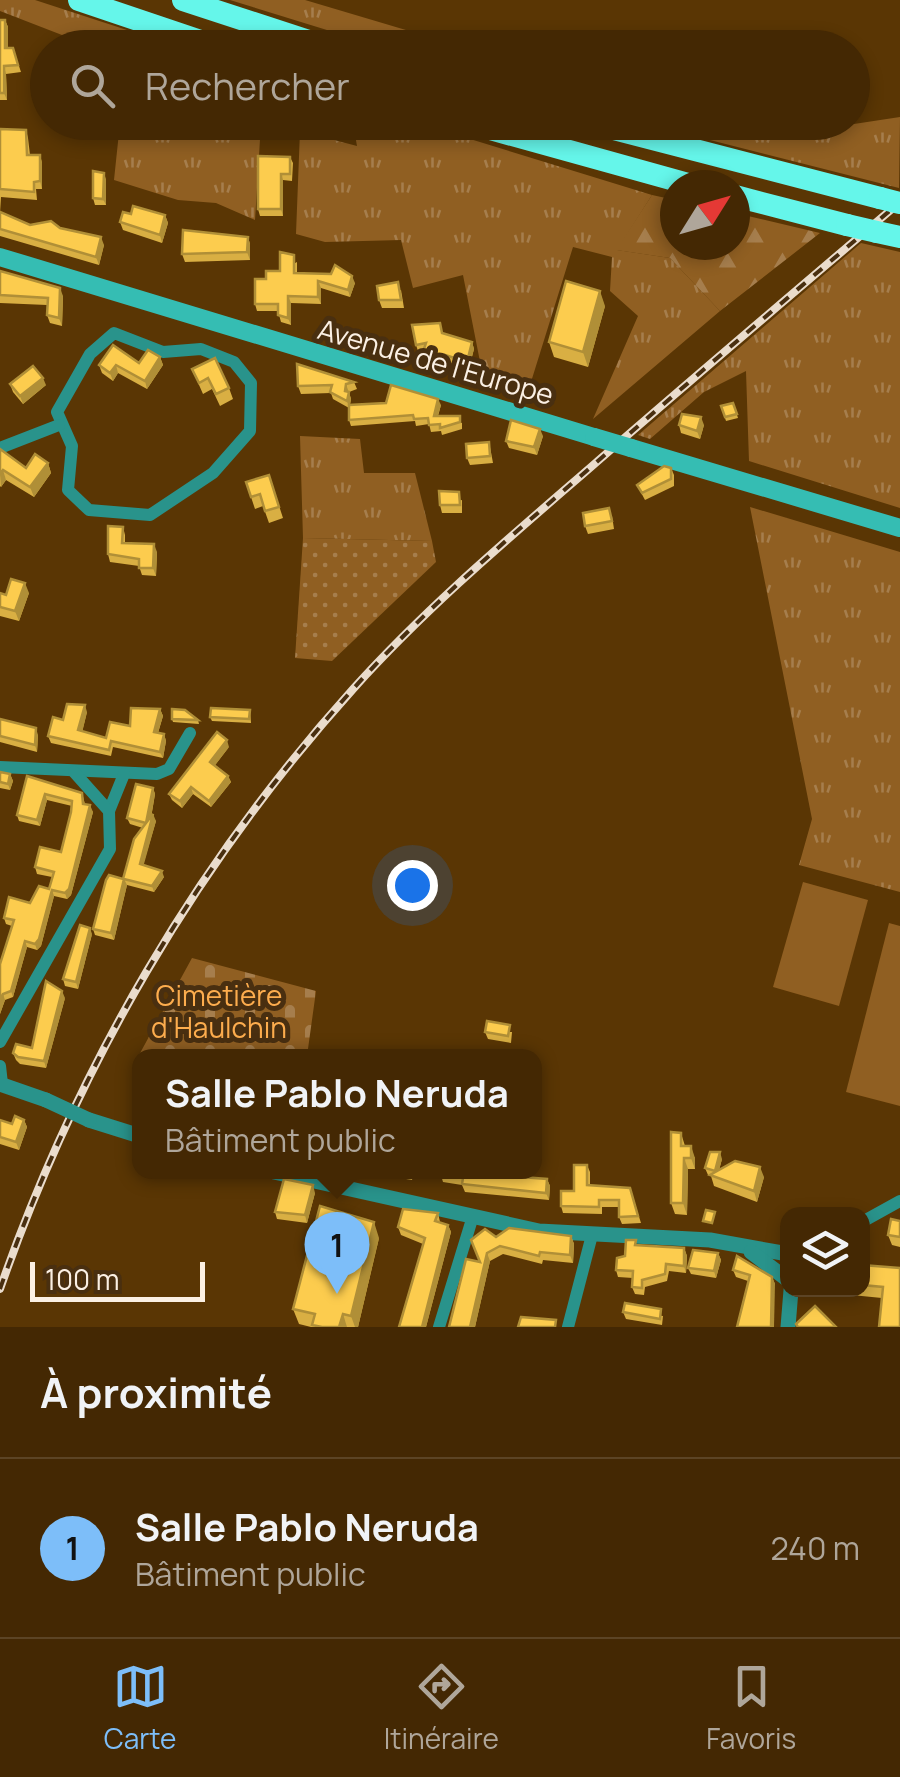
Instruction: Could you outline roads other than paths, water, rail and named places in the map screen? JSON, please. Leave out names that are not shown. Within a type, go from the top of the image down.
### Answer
[{"type":"highway","points":[[80,0],[168,30]]},
{"type":"highway","points":[[183,0],[275,30]]},
{"type":"highway","points":[[530,140],[660,176]]},
{"type":"highway","points":[[657,140],[890,201]]},
{"type":"highway","points":[[750,200],[888,234]]},
{"type":"main road","name":"Avenue de l'Europe","points":[[0,257],[900,528]]},
{"type":"main road","name":"Avenue de l'Europe","points":[[0,267],[112,302],[263,339]]},
{"type":"street","points":[[114,333],[162,352],[201,349],[218,354],[243,369],[252,388],[250,431],[242,445],[209,476],[144,516],[89,510],[73,500],[67,486],[72,446],[59,425],[59,407],[86,359],[114,333]]},
{"type":"street","points":[[0,448],[59,425]]},
{"type":"street","points":[[0,767],[124,774],[166,772],[190,734]]},
{"type":"street","points":[[74,772],[88,782],[109,812]]},
{"type":"street","points":[[0,1042],[107,860],[111,842],[109,812],[124,774]]},
{"type":"street","points":[[0,1066],[1,1084],[132,1133]]},
{"type":"street","points":[[306,1179],[539,1231],[702,1239],[780,1253]]},
{"type":"street","points":[[870,1218],[900,1201]]},
{"type":"street","points":[[439,1327],[472,1216]]},
{"type":"street","points":[[568,1327],[592,1235]]},
{"type":"street","points":[[739,1246],[780,1274]]},
{"type":"street","points":[[788,1327],[790,1297]]},
{"type":"railway","points":[[0,1289],[31,1207],[104,1048],[193,896],[297,755],[381,658],[469,574],[900,202]]},
{"type":"place","name":"Salle Pablo Neruda","points":[[337,1294]]},
{"type":"park label","name":"Cimetière d'Haulchin","points":[[219,1011]]}]
